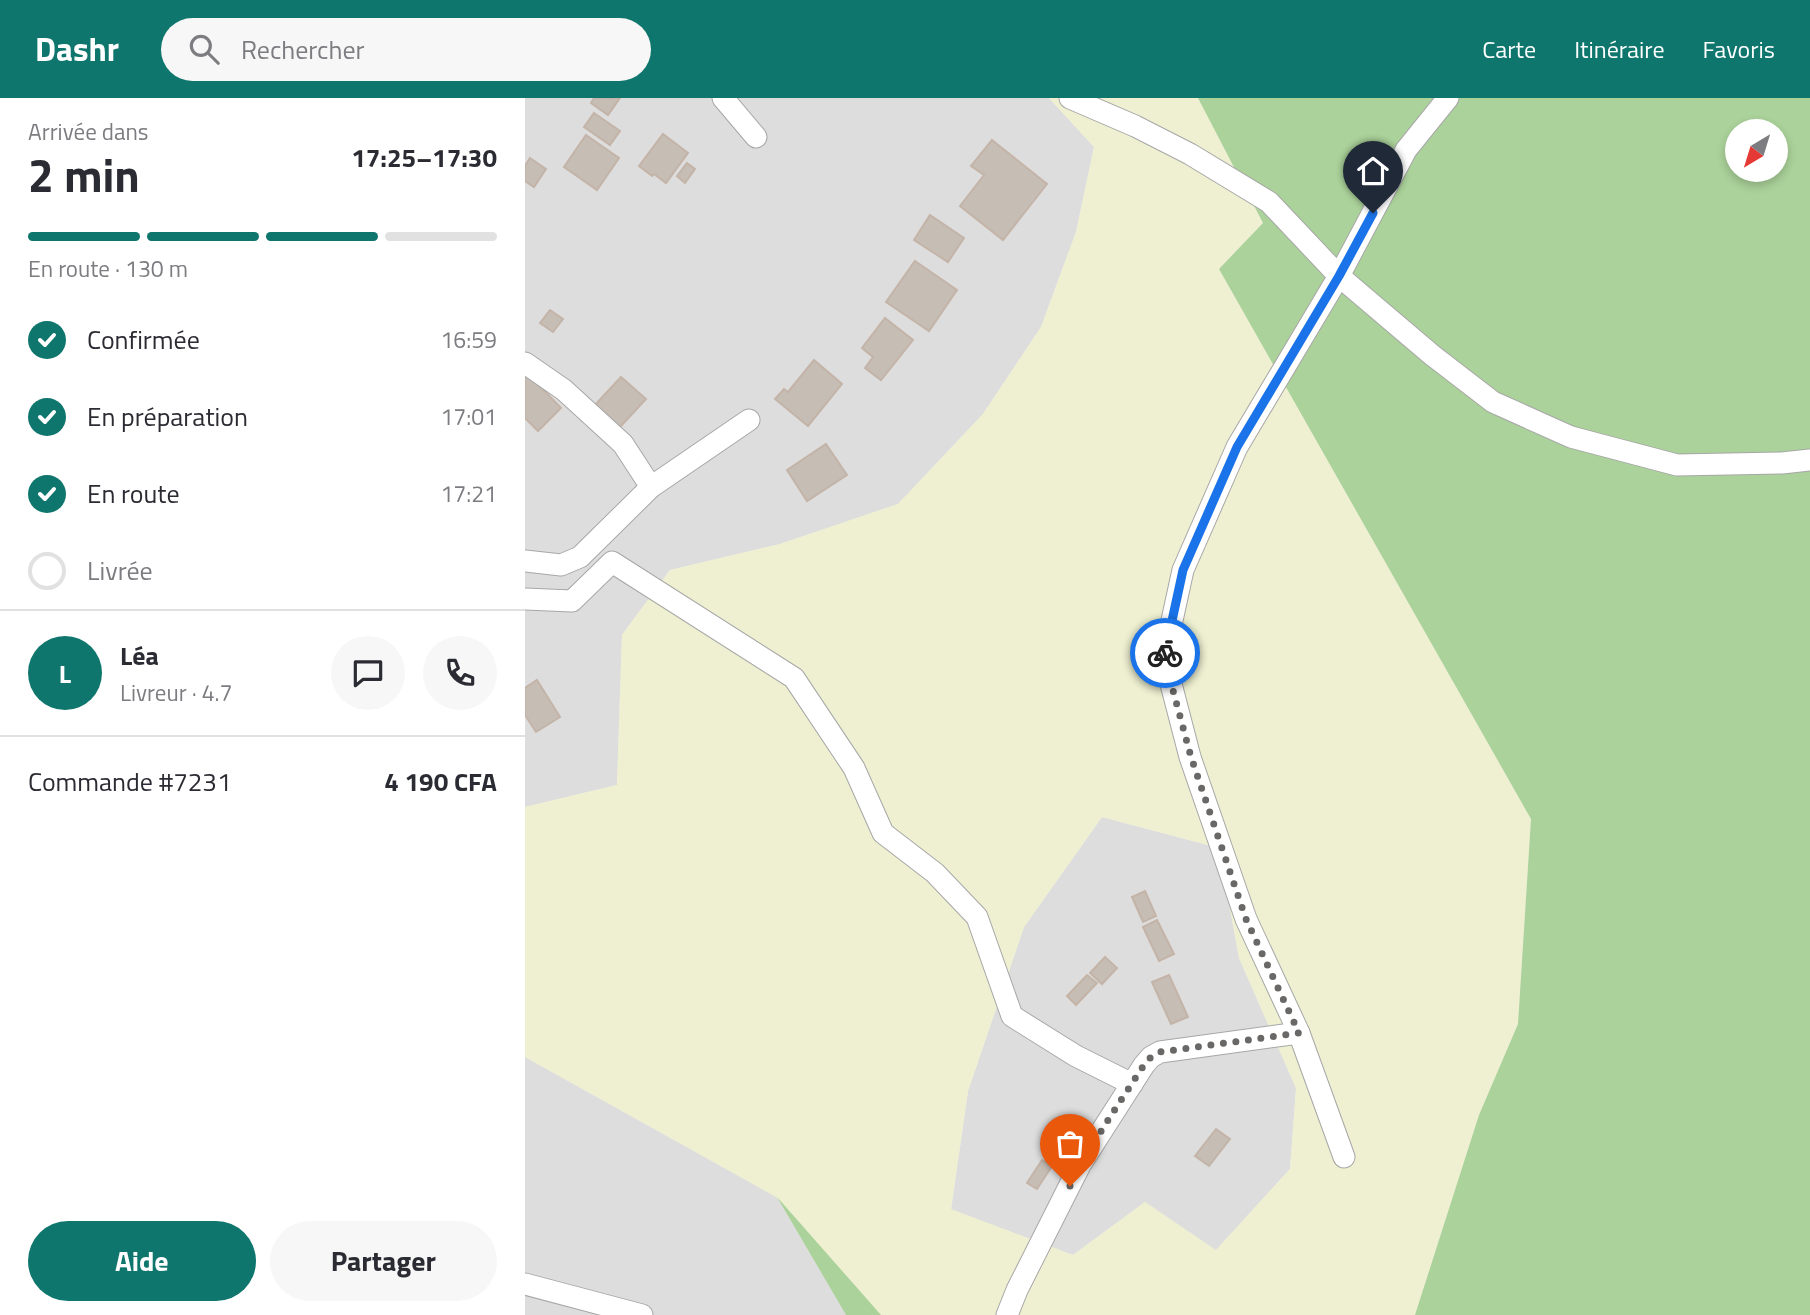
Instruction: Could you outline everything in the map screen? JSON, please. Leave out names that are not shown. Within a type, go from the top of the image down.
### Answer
[{"type":"street","points":[[723,98],[756,137]]},
{"type":"street","points":[[1070,98],[1190,153],[1269,202],[1339,276],[1432,355],[1493,402],[1571,437],[1677,465],[1810,460]]},
{"type":"street","points":[[1344,1157],[1299,1033],[1246,919],[1191,757],[1164,657],[1183,570],[1237,447],[1339,276],[1406,150],[1448,98]]},
{"type":"street","points":[[525,363],[564,390],[622,444],[652,487]]},
{"type":"street","points":[[525,561],[561,565],[580,557],[652,487],[749,420]]},
{"type":"street","points":[[525,599],[572,601],[612,562],[794,678],[854,768],[883,834],[935,873],[977,917],[1012,1016],[1076,1056],[1132,1084]]},
{"type":"street","points":[[1007,1315],[1080,1165],[1151,1057],[1160,1052],[1299,1033]]},
{"type":"street","points":[[525,1284],[642,1315]]},
{"type":"shaded area","points":[[525,98],[1049,98],[1094,147],[1076,232],[1041,327],[983,414],[898,504],[780,544],[670,570],[622,635],[617,785],[525,807]]},
{"type":"shaded area","points":[[1102,817],[1219,848],[1239,958],[1296,1088],[1290,1169],[1215,1251],[1145,1202],[1073,1255],[951,1210],[968,1091],[1024,927]]},
{"type":"shaded area","points":[[525,1057],[777,1197],[846,1315],[525,1315]]},
{"type":"green space","points":[[1049,98],[1198,98],[1263,223],[1219,269],[1531,819],[1518,1024],[1479,1115],[1415,1315],[881,1315],[776,1197],[525,1057],[525,807],[617,785],[622,635],[670,570],[780,544],[898,504],[983,414],[1041,327],[1076,232],[1094,147]],"holes":[[[1102,817],[1219,848],[1239,958],[1296,1088],[1290,1169],[1216,1250],[1145,1202],[1073,1255],[951,1209],[968,1091],[1024,927]]]},
{"type":"green space","points":[[1198,98],[1810,98],[1810,1315],[1415,1315],[1479,1115],[1518,1024],[1531,819],[1219,269],[1263,223]]},
{"type":"green space","points":[[777,1197],[881,1315],[846,1315]]},
{"type":"building","points":[[594,98],[620,98],[608,115],[591,103]]},
{"type":"building","points":[[594,113],[620,131],[610,145],[584,127]]},
{"type":"building","points":[[663,134],[688,153],[666,183],[639,166]]},
{"type":"building","points":[[586,135],[619,158],[597,190],[564,167]]},
{"type":"building","points":[[992,140],[1047,184],[1003,240],[960,206],[984,175],[971,166]]},
{"type":"building","points":[[530,158],[546,169],[534,187],[525,181],[525,166]]},
{"type":"building","points":[[687,163],[695,169],[685,183],[677,176]]},
{"type":"building","points":[[930,215],[964,238],[948,262],[914,240]]},
{"type":"building","points":[[915,261],[957,290],[929,331],[886,302]]},
{"type":"building","points":[[550,310],[563,319],[553,332],[540,323]]},
{"type":"building","points":[[885,318],[913,340],[881,380],[865,368],[873,357],[862,348]]},
{"type":"building","points":[[814,360],[842,384],[808,426],[775,399],[784,389],[788,392]]},
{"type":"building","points":[[528,374],[561,408],[538,431],[525,418],[525,377]]},
{"type":"building","points":[[621,377],[646,399],[620,427],[595,405]]},
{"type":"building","points":[[826,444],[847,475],[807,501],[787,470]]},
{"type":"building","points":[[537,680],[560,717],[536,732],[525,715],[525,688]]},
{"type":"building","points":[[1145,891],[1156,916],[1143,922],[1132,897]]},
{"type":"building","points":[[1157,920],[1174,954],[1159,961],[1143,927]]},
{"type":"building","points":[[1105,957],[1117,968],[1102,984],[1090,973]]},
{"type":"building","points":[[1087,975],[1097,983],[1076,1005],[1067,996]]},
{"type":"building","points":[[1169,975],[1188,1017],[1171,1024],[1152,982]]},
{"type":"building","points":[[1216,1129],[1230,1139],[1209,1166],[1195,1156]]},
{"type":"building","points":[[1042,1160],[1052,1166],[1037,1189],[1027,1183]]},
{"type":"way so far","points":[[1070,1186],[1080,1165],[1151,1057],[1160,1052],[1299,1033],[1246,919],[1191,757],[1165,653]]},
{"type":"route","points":[[1165,653],[1183,570],[1237,447],[1339,276],[1373,213]]}]
